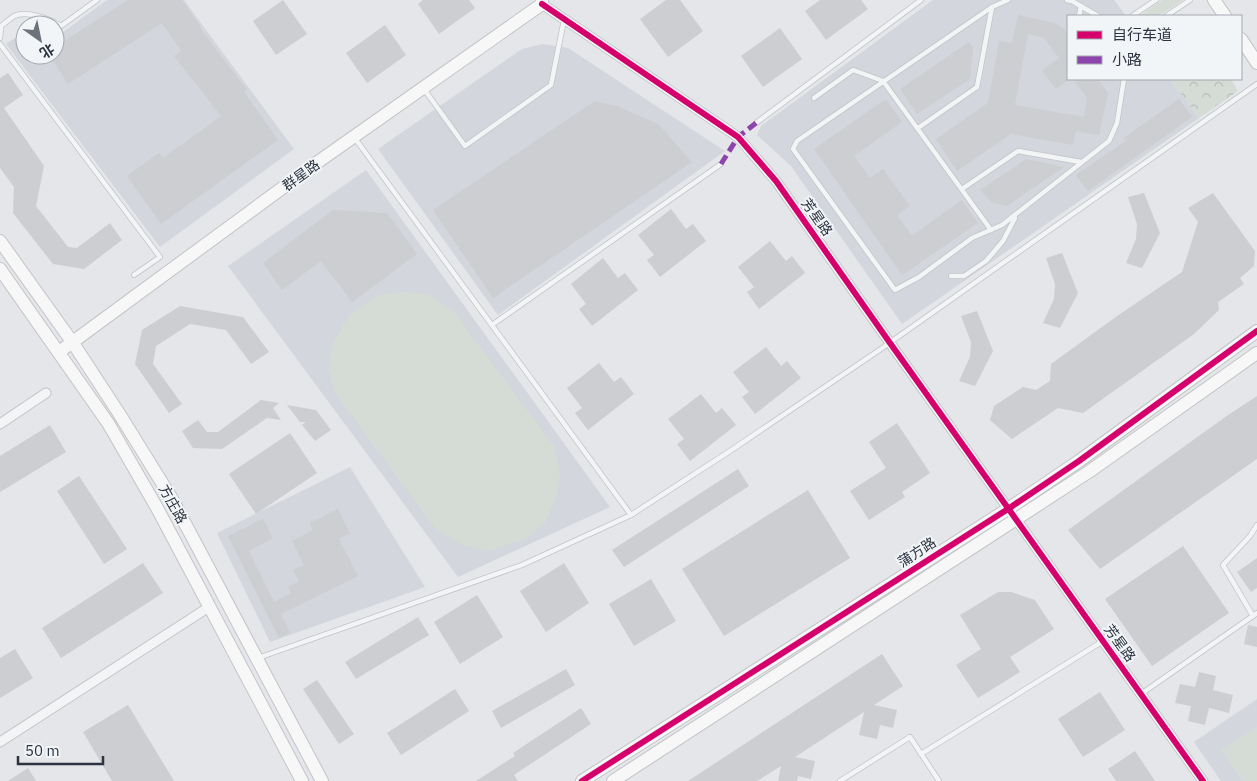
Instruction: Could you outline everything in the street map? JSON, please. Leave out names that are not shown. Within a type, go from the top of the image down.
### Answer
[{"type":"street","points":[[1214,0],[1224,15]]},
{"type":"street","name":"芳星路","points":[[542,2],[738,137],[776,181],[1202,781]]},
{"type":"street","name":"群星路","points":[[59,352],[542,2]]},
{"type":"street","points":[[1242,40],[1257,63]]},
{"type":"street","name":"方庄路","points":[[0,241],[73,342],[172,499],[322,781]]},
{"type":"street","name":"方庄路","points":[[0,269],[108,423],[157,508],[302,781]]},
{"type":"street","name":"蒲方路","points":[[582,781],[1008,509],[1079,461],[1257,331]]},
{"type":"street","name":"蒲方路","points":[[613,781],[1090,471],[1257,353]]},
{"type":"street","points":[[0,424],[46,393]]},
{"type":"street","points":[[0,742],[210,608]]},
{"type":"lane","points":[[0,38],[1,26],[16,15],[50,19],[61,26],[97,0]]},
{"type":"lane","points":[[909,0],[913,6]]},
{"type":"lane","points":[[756,123],[921,0]]},
{"type":"lane","points":[[1008,0],[992,7],[883,81],[797,141],[793,149],[895,290],[919,277],[972,238],[1002,225],[1109,141],[1117,123],[1124,80]]},
{"type":"lane","points":[[1067,0],[1096,15]]},
{"type":"lane","points":[[1134,15],[1156,0]]},
{"type":"lane","points":[[1168,15],[1190,0]]},
{"type":"lane","points":[[1079,15],[1081,6]]},
{"type":"lane","points":[[918,128],[977,87],[992,7]]},
{"type":"lane","points":[[423,88],[465,146],[551,85],[564,18]]},
{"type":"lane","points":[[0,44],[160,257],[134,275]]},
{"type":"lane","points":[[814,98],[853,70],[883,81],[991,230]]},
{"type":"lane","points":[[256,658],[276,653],[522,565],[631,515],[890,343],[1257,84]]},
{"type":"lane","points":[[354,137],[631,515]]},
{"type":"lane","points":[[962,189],[1018,151],[1081,162]]},
{"type":"lane","points":[[492,325],[722,164]]},
{"type":"lane","points":[[951,276],[964,276],[986,261],[1002,241],[1016,215]]},
{"type":"lane","points":[[1141,694],[1255,615],[1223,565],[1257,526]]},
{"type":"lane","points":[[921,754],[1103,641]]},
{"type":"lane","points":[[840,781],[910,737],[939,781]]},
{"type":"shaded area","points":[[107,0],[184,0],[294,149],[160,247],[22,65],[65,65],[65,31]]},
{"type":"shaded area","points":[[933,0],[1114,0],[1125,15],[1067,15],[1067,80],[1171,80],[1199,118],[902,324],[791,166],[757,135],[761,126]]},
{"type":"shaded area","points":[[15,38],[15,56],[6,44]]},
{"type":"shaded area","points":[[543,44],[568,48],[725,151],[498,315],[378,149],[522,49]]},
{"type":"shaded area","points":[[366,170],[610,507],[458,577],[228,266]]},
{"type":"shaded area","points":[[350,467],[425,587],[270,642],[217,533]]},
{"type":"shaded area","points":[[1257,699],[1257,781],[1221,781],[1194,742]]},
{"type":"green space","points":[[1162,0],[1183,0],[1160,15],[1141,15]]},
{"type":"green space","points":[[1171,80],[1232,80],[1238,91],[1199,118]]},
{"type":"green space","points":[[405,292],[429,295],[454,312],[554,446],[560,473],[556,497],[545,523],[525,539],[488,551],[462,545],[435,528],[335,393],[328,368],[334,340],[351,313],[379,295]]},
{"type":"green space","points":[[1257,727],[1257,781],[1243,781],[1221,750]]},
{"type":"building","points":[[128,0],[182,0],[200,28],[247,90],[244,92],[278,140],[161,224],[127,176],[159,153],[163,158],[221,116],[174,56],[181,51],[162,23],[68,84],[56,65],[65,65],[65,41]]},
{"type":"building","points":[[283,0],[307,34],[276,55],[253,21]]},
{"type":"building","points":[[423,0],[469,0],[475,8],[439,34],[418,4]]},
{"type":"building","points":[[666,0],[680,0],[703,31],[668,57],[640,19]]},
{"type":"building","points":[[820,0],[861,0],[868,9],[826,40],[805,11]]},
{"type":"building","points":[[1018,15],[1054,23],[1063,28],[1067,34],[1068,80],[1056,89],[1042,70],[1059,58],[1044,38],[1028,34],[1015,105],[1084,117],[1087,98],[1074,80],[1099,80],[1108,93],[1099,135],[1076,131],[1073,145],[1011,134],[957,171],[936,139],[988,103],[999,41],[1012,43]]},
{"type":"building","points":[[385,25],[406,55],[367,83],[346,53]]},
{"type":"building","points":[[780,28],[802,59],[763,87],[741,56]]},
{"type":"building","points":[[969,42],[973,48],[970,79],[917,114],[900,89]]},
{"type":"building","points":[[8,73],[23,95],[4,108],[44,166],[36,206],[68,247],[77,248],[110,223],[122,240],[84,269],[53,264],[13,213],[14,187],[0,168],[0,78]]},
{"type":"building","points":[[886,99],[902,122],[854,156],[870,178],[883,169],[910,206],[897,215],[912,236],[962,200],[978,223],[902,275],[814,149]]},
{"type":"building","points":[[1179,99],[1192,117],[1088,191],[1076,175],[1127,140],[1122,139]]},
{"type":"building","points":[[595,101],[617,106],[658,124],[692,162],[493,298],[433,210]]},
{"type":"building","points":[[1026,159],[1064,167],[1007,206],[991,202],[980,190]]},
{"type":"building","points":[[1144,193],[1160,233],[1142,268],[1126,263],[1136,239],[1137,224],[1128,197]]},
{"type":"building","points":[[1213,193],[1255,251],[1254,266],[1240,278],[1244,284],[1218,302],[1219,310],[1194,334],[1083,413],[1058,408],[1012,439],[990,420],[994,406],[1023,387],[1036,390],[1050,381],[1051,364],[1182,272],[1198,222],[1188,208]]},
{"type":"building","points":[[671,209],[686,229],[693,224],[706,241],[660,277],[647,260],[654,255],[638,235]]},
{"type":"building","points":[[333,210],[387,213],[417,254],[352,302],[321,261],[282,290],[263,263]]},
{"type":"building","points":[[770,241],[786,261],[792,256],[805,273],[759,309],[747,292],[754,287],[738,267]]},
{"type":"building","points":[[1062,253],[1078,293],[1060,328],[1043,323],[1054,299],[1055,284],[1046,258]]},
{"type":"building","points":[[603,258],[618,278],[625,273],[638,290],[592,326],[579,309],[586,304],[571,284]]},
{"type":"building","points":[[180,306],[243,317],[269,352],[251,364],[226,330],[190,324],[156,346],[153,364],[182,404],[169,413],[135,364],[142,330]]},
{"type":"building","points":[[977,311],[993,351],[975,386],[959,381],[970,357],[971,342],[961,316]]},
{"type":"building","points":[[766,347],[781,366],[787,361],[801,378],[755,414],[742,397],[749,392],[733,372]]},
{"type":"building","points":[[599,363],[614,382],[621,377],[634,394],[588,430],[575,413],[582,408],[567,388]]},
{"type":"building","points":[[701,394],[716,413],[722,408],[736,425],[690,461],[677,444],[684,439],[668,419]]},
{"type":"building","points":[[1257,396],[1257,459],[1100,569],[1068,530]]},
{"type":"building","points":[[261,400],[279,403],[273,408],[281,420],[267,418],[222,449],[193,448],[182,431],[198,420],[207,432],[218,432]]},
{"type":"building","points":[[287,405],[316,410],[331,430],[315,441],[302,425],[306,422],[300,422]]},
{"type":"building","points":[[897,423],[930,473],[902,492],[905,497],[869,520],[850,491],[886,468],[869,442]]},
{"type":"building","points":[[50,425],[66,452],[0,492],[0,456]]},
{"type":"building","points":[[290,433],[317,473],[256,514],[229,474]]},
{"type":"building","points":[[738,469],[749,486],[624,567],[612,550]]},
{"type":"building","points":[[79,476],[127,549],[104,564],[57,491]]},
{"type":"building","points":[[808,490],[850,558],[724,636],[682,569]]},
{"type":"building","points":[[338,509],[350,533],[339,539],[358,576],[281,614],[290,633],[279,638],[228,536],[263,519],[273,538],[249,551],[274,602],[291,593],[288,587],[299,581],[293,570],[304,565],[292,541],[313,530],[310,523]]},
{"type":"building","points":[[1183,546],[1229,613],[1152,666],[1105,599]]},
{"type":"building","points":[[1257,558],[1257,588],[1251,592],[1237,572]]},
{"type":"building","points":[[143,563],[163,593],[61,658],[42,628]]},
{"type":"building","points":[[564,563],[589,603],[546,632],[520,591]]},
{"type":"building","points":[[651,579],[676,621],[634,646],[609,604]]},
{"type":"building","points":[[998,592],[1011,592],[1035,600],[1054,629],[1010,657],[1020,672],[978,698],[956,665],[981,649],[960,615]]},
{"type":"building","points":[[477,595],[503,637],[460,664],[434,622]]},
{"type":"building","points":[[418,617],[429,635],[356,679],[345,662]]},
{"type":"building","points":[[1248,625],[1257,627],[1257,647],[1244,644]]},
{"type":"building","points":[[15,649],[33,678],[0,698],[0,658]]},
{"type":"building","points":[[882,654],[903,686],[874,705],[897,710],[893,728],[880,725],[877,739],[859,735],[864,712],[795,757],[815,761],[811,779],[798,776],[797,781],[778,781],[781,766],[757,781],[688,781]]},
{"type":"building","points":[[566,669],[575,685],[501,728],[492,711]]},
{"type":"building","points":[[1199,672],[1216,676],[1213,690],[1233,695],[1229,713],[1209,708],[1205,725],[1188,721],[1191,706],[1175,703],[1180,684],[1195,687]]},
{"type":"building","points":[[317,680],[354,734],[339,744],[303,689]]},
{"type":"building","points":[[455,689],[469,711],[401,755],[387,733]]},
{"type":"building","points":[[1100,692],[1125,730],[1083,757],[1058,719]]},
{"type":"building","points":[[128,705],[174,781],[112,781],[83,732]]},
{"type":"building","points":[[581,708],[591,724],[514,775],[518,781],[476,781],[515,756],[513,753]]},
{"type":"building","points":[[1135,751],[1155,781],[1116,781],[1108,769]]},
{"type":"building","points":[[28,768],[36,781],[8,781]]},
{"type":"marked path","points":[[721,164],[738,137],[756,123]]},
{"type":"cycle path","points":[[542,4],[738,137],[776,181],[1203,781]]},
{"type":"cycle path","points":[[582,781],[1008,509],[1079,461],[1257,331]]}]
